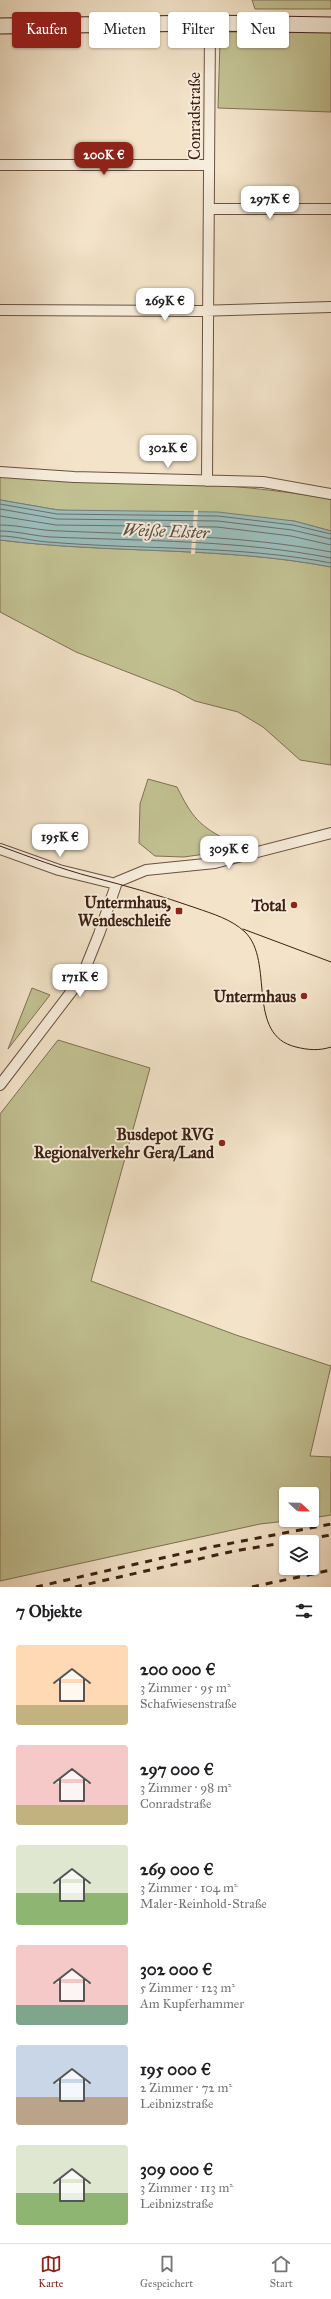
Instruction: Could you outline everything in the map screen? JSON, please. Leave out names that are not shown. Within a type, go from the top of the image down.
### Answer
[{"type":"main road","points":[[0,26],[168,24]]},
{"type":"main road","points":[[229,24],[331,25]]},
{"type":"street","name":"Conradstraße","points":[[207,481],[210,48]]},
{"type":"street","points":[[0,165],[209,165]]},
{"type":"street","points":[[209,209],[331,209]]},
{"type":"street","points":[[0,310],[208,310],[331,307]]},
{"type":"street","points":[[0,472],[74,477],[262,482],[331,494]]},
{"type":"street","points":[[0,1085],[81,979],[100,934],[116,884],[125,877],[146,870],[216,862],[331,833]]},
{"type":"street","points":[[0,849],[59,870],[116,884]]},
{"type":"shaded area","points":[[252,0],[331,0],[331,9],[255,9]]},
{"type":"shaded area","points":[[229,32],[237,32],[237,48],[289,48],[289,32],[331,32],[331,112],[218,108],[220,48],[229,48]]},
{"type":"shaded area","points":[[0,474],[207,484],[331,499],[331,531],[294,521],[58,510],[0,500]]},
{"type":"shaded area","points":[[0,540],[83,547],[249,556],[290,560],[331,567],[331,765],[300,760],[263,727],[238,712],[195,701],[176,691],[76,652],[0,612]]},
{"type":"shaded area","points":[[148,779],[177,787],[187,806],[197,820],[219,836],[229,841],[233,850],[184,857],[155,856],[139,843],[140,804]]},
{"type":"shaded area","points":[[32,988],[50,995],[8,1049]]},
{"type":"shaded area","points":[[58,1040],[150,1068],[91,1281],[236,1335],[331,1366],[310,1456],[331,1457],[331,1515],[319,1517],[319,1487],[279,1487],[279,1522],[260,1524],[0,1581],[0,1114]]},
{"type":"water","name":"Weiße Elster","points":[[0,500],[58,510],[218,512],[294,521],[331,531],[331,567],[290,560],[249,556],[83,547],[0,540]]},
{"type":"pier","points":[[194,510],[198,510],[195,554],[191,554]]},
{"type":"tram line","points":[[0,846],[46,863],[144,891],[183,904],[228,920],[240,927],[254,945],[261,978],[265,1013],[271,1028],[280,1040],[305,1049],[314,1050],[331,1047]]},
{"type":"tram line","points":[[243,929],[331,962]]},
{"type":"railway","points":[[36,1587],[206,1548],[331,1524]]},
{"type":"railway","points":[[75,1587],[234,1551],[331,1535]]},
{"type":"railway","points":[[252,1587],[331,1570]]},
{"type":"place","name":"Total","points":[[294,905]]},
{"type":"place","name":"Untermhaus, Wendeschleife","points":[[179,911]]},
{"type":"place","name":"Untermhaus","points":[[304,996]]},
{"type":"place","name":"Busdepot RVG Regionalverkehr Gera/Land","points":[[222,1143]]}]
